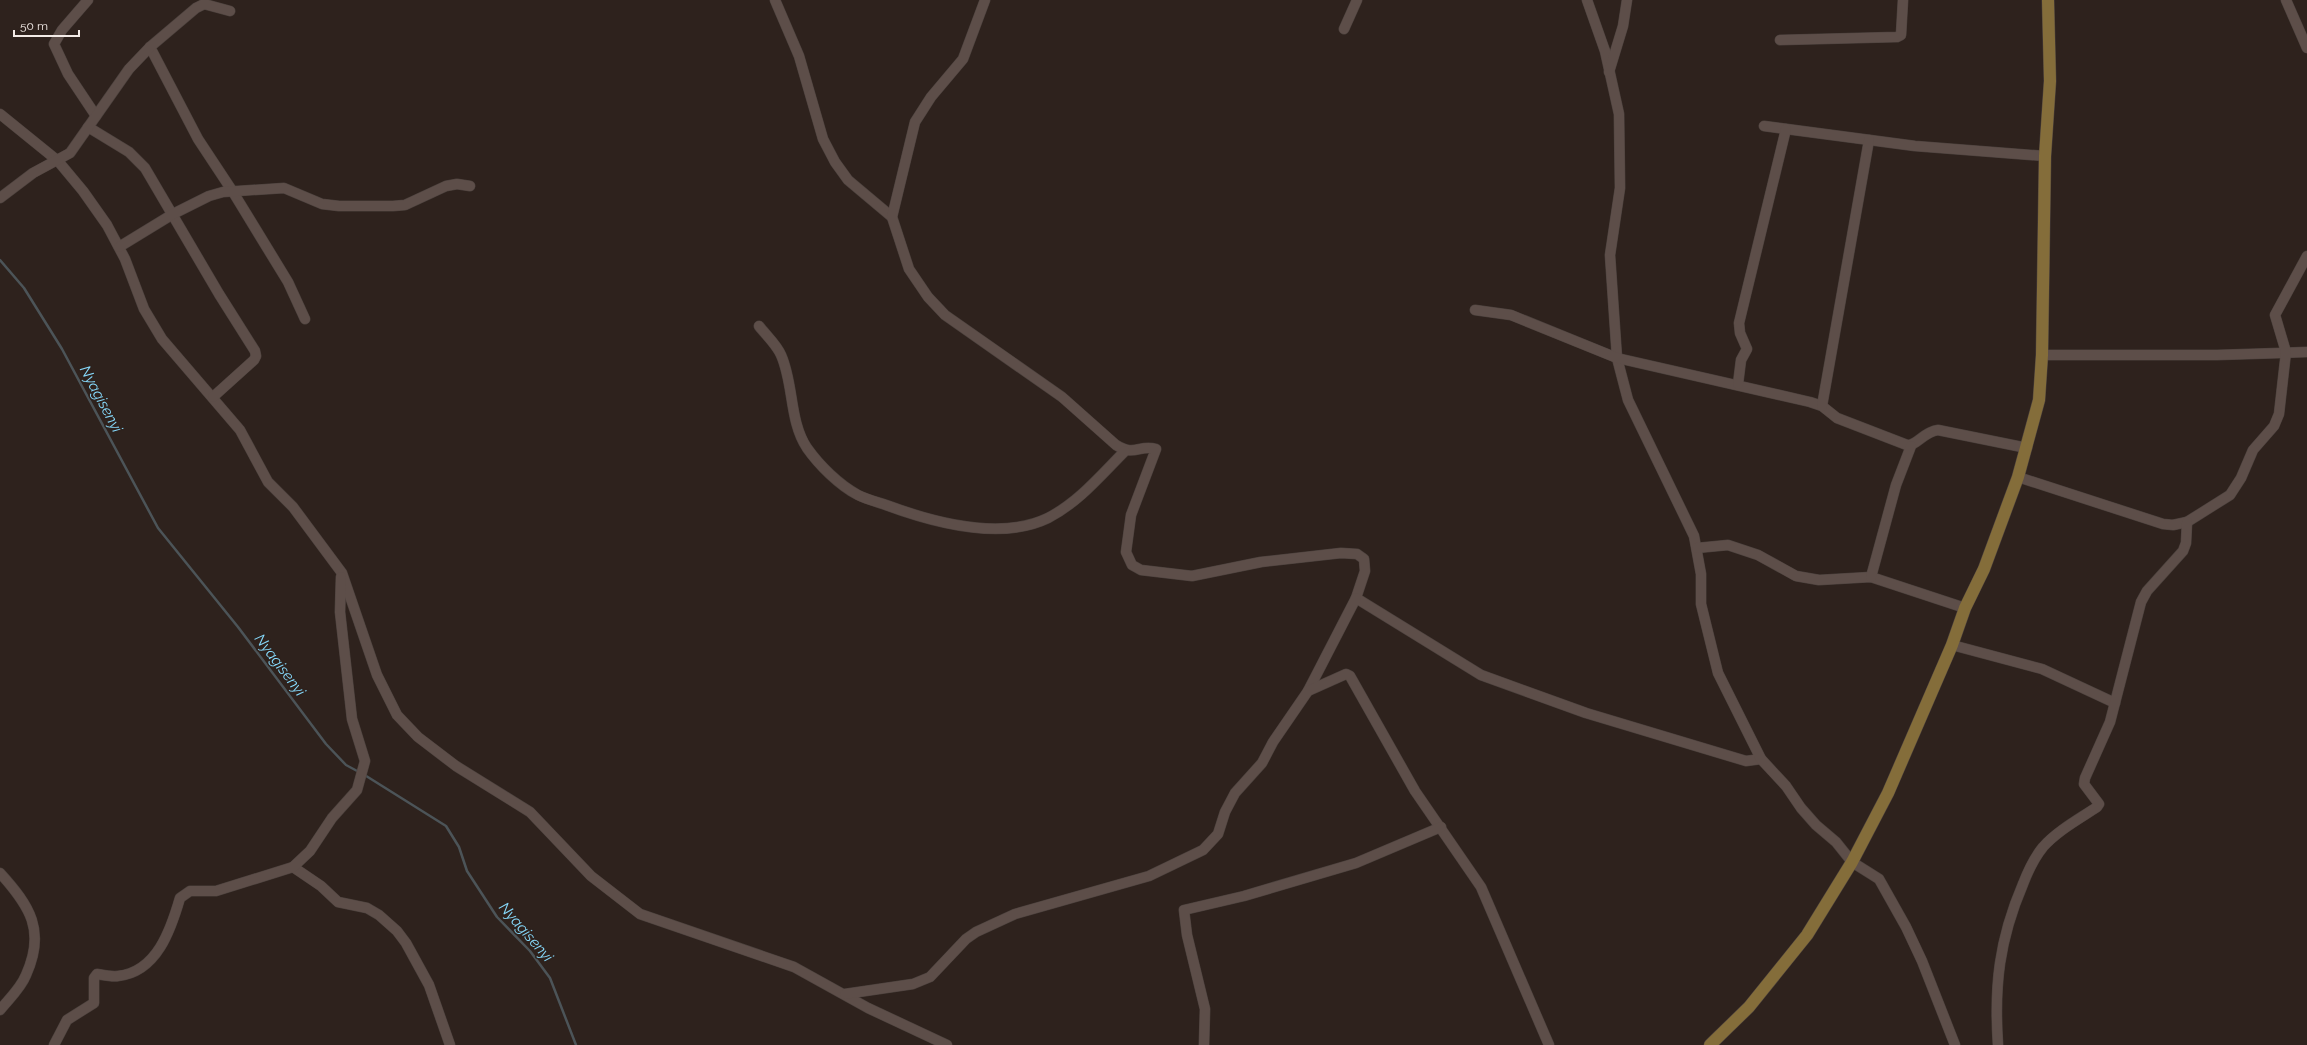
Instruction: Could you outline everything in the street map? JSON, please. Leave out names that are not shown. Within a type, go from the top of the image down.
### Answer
[{"type":"main road","points":[[1710,1045],[1749,1007],[1807,935],[1852,862],[1888,792],[1952,645],[1965,608],[1984,569],[2018,477],[2039,400],[2042,355],[2045,156],[2050,81],[2048,0]]},
{"type":"street","points":[[88,0],[62,30],[54,44],[68,74],[96,116]]},
{"type":"street","points":[[774,0],[799,56],[823,139],[835,162],[848,180],[892,217]]},
{"type":"street","points":[[985,0],[963,59],[932,97],[915,122],[892,217],[909,269],[928,297],[944,314],[1062,397],[1116,445],[1125,451]]},
{"type":"street","points":[[1344,29],[1357,0]]},
{"type":"street","points":[[1587,0],[1604,51],[1619,114],[1621,140],[1618,210],[1610,255],[1617,358],[1628,400],[1694,536],[1701,574],[1701,604],[1718,673],[1761,759],[1786,786],[1800,808],[1816,825],[1836,842],[1852,862],[1878,879],[1906,927],[1922,961],[1955,1045]]},
{"type":"street","points":[[1609,72],[1623,26],[1627,0]]},
{"type":"street","points":[[1780,40],[1897,37],[1901,35],[1903,0]]},
{"type":"street","points":[[2286,0],[2307,48]]},
{"type":"street","points":[[0,198],[33,173],[58,161],[74,149],[129,70],[150,47],[196,8],[204,4],[230,11]]},
{"type":"street","points":[[150,47],[198,139],[233,192],[288,282],[305,319]]},
{"type":"street","points":[[0,114],[58,161],[108,225],[119,247],[144,309],[162,339],[240,430],[268,482],[293,507],[342,572],[377,675],[397,715],[418,737],[456,766],[530,812],[592,876],[640,914],[794,967],[868,1008],[947,1045]]},
{"type":"street","points":[[1764,126],[1869,140],[2045,156]]},
{"type":"street","points":[[88,127],[130,152],[145,168],[219,294],[242,327],[256,356],[254,360],[213,397]]},
{"type":"street","points":[[1738,384],[1741,360],[1747,349],[1740,333],[1739,323],[1786,129]]},
{"type":"street","points":[[1822,406],[1869,140]]},
{"type":"street","points":[[119,247],[173,214],[210,196],[233,192],[284,188],[322,204],[339,206],[393,206],[405,205],[446,186],[456,184],[470,186]]},
{"type":"street","points":[[2018,477],[2163,524],[2173,525],[2187,522],[2230,495],[2241,478],[2253,450],[2274,426],[2279,414],[2286,352],[2275,315],[2307,256]]},
{"type":"street","points":[[1475,310],[1512,314],[1617,358],[1738,384],[1822,406],[1837,418],[1910,446]]},
{"type":"street","points":[[759,326],[781,354],[790,386],[796,419],[806,447],[833,476],[858,495],[938,522],[989,528],[1017,528],[1046,519],[1068,506],[1125,451],[1150,447],[1156,449],[1131,515],[1126,552],[1132,565],[1141,570],[1192,576],[1261,562],[1341,553],[1357,554],[1364,559],[1364,571],[1356,598],[1308,691],[1273,742],[1262,763],[1235,793],[1225,812],[1218,834],[1203,850],[1149,876],[1015,914],[982,929],[966,939],[930,977],[914,984],[845,994]]},
{"type":"street","points":[[2042,355],[2217,355],[2307,352]]},
{"type":"street","points":[[1871,577],[1896,486],[1910,446],[1929,431],[1938,430],[2027,448]]},
{"type":"street","points":[[1998,1045],[1996,1012],[1997,977],[2000,956],[2012,909],[2035,858],[2044,846],[2099,804],[2084,784],[2085,778],[2098,751],[2115,704],[2141,602],[2147,591],[2184,551],[2187,522]]},
{"type":"street","points":[[1697,548],[1728,545],[1758,555],[1767,562],[1796,576],[1819,580],[1871,577],[1965,608]]},
{"type":"street","points":[[54,1045],[67,1020],[94,1004],[94,978],[97,974],[118,976],[131,973],[141,968],[153,957],[171,929],[180,898],[190,891],[216,891],[241,885],[294,867],[310,851],[332,818],[357,790],[365,761],[352,719],[340,612],[342,572]]},
{"type":"street","points":[[1356,598],[1481,675],[1586,713],[1650,733],[1746,761],[1761,759]]},
{"type":"street","points":[[1952,645],[2018,664],[2035,667],[2115,704]]},
{"type":"street","points":[[1308,691],[1346,674],[1350,676],[1415,791],[1481,887],[1549,1045]]},
{"type":"street","points":[[1204,1045],[1205,1010],[1187,935],[1184,910],[1244,896],[1356,863],[1441,827]]},
{"type":"street","points":[[294,867],[321,886],[338,902],[367,908],[380,915],[397,931],[406,943],[429,985],[450,1045]]},
{"type":"street","points":[[0,873],[28,907],[36,931],[35,947],[26,976],[0,1010]]},
{"type":"waterway","name":"Nyagisenyi","points":[[0,260],[24,288],[62,349],[158,528],[238,627],[326,744],[346,765],[359,772]]},
{"type":"waterway","name":"Nyagisenyi","points":[[363,774],[446,826],[459,847],[467,871],[497,917],[530,951],[550,978],[576,1045]]}]
